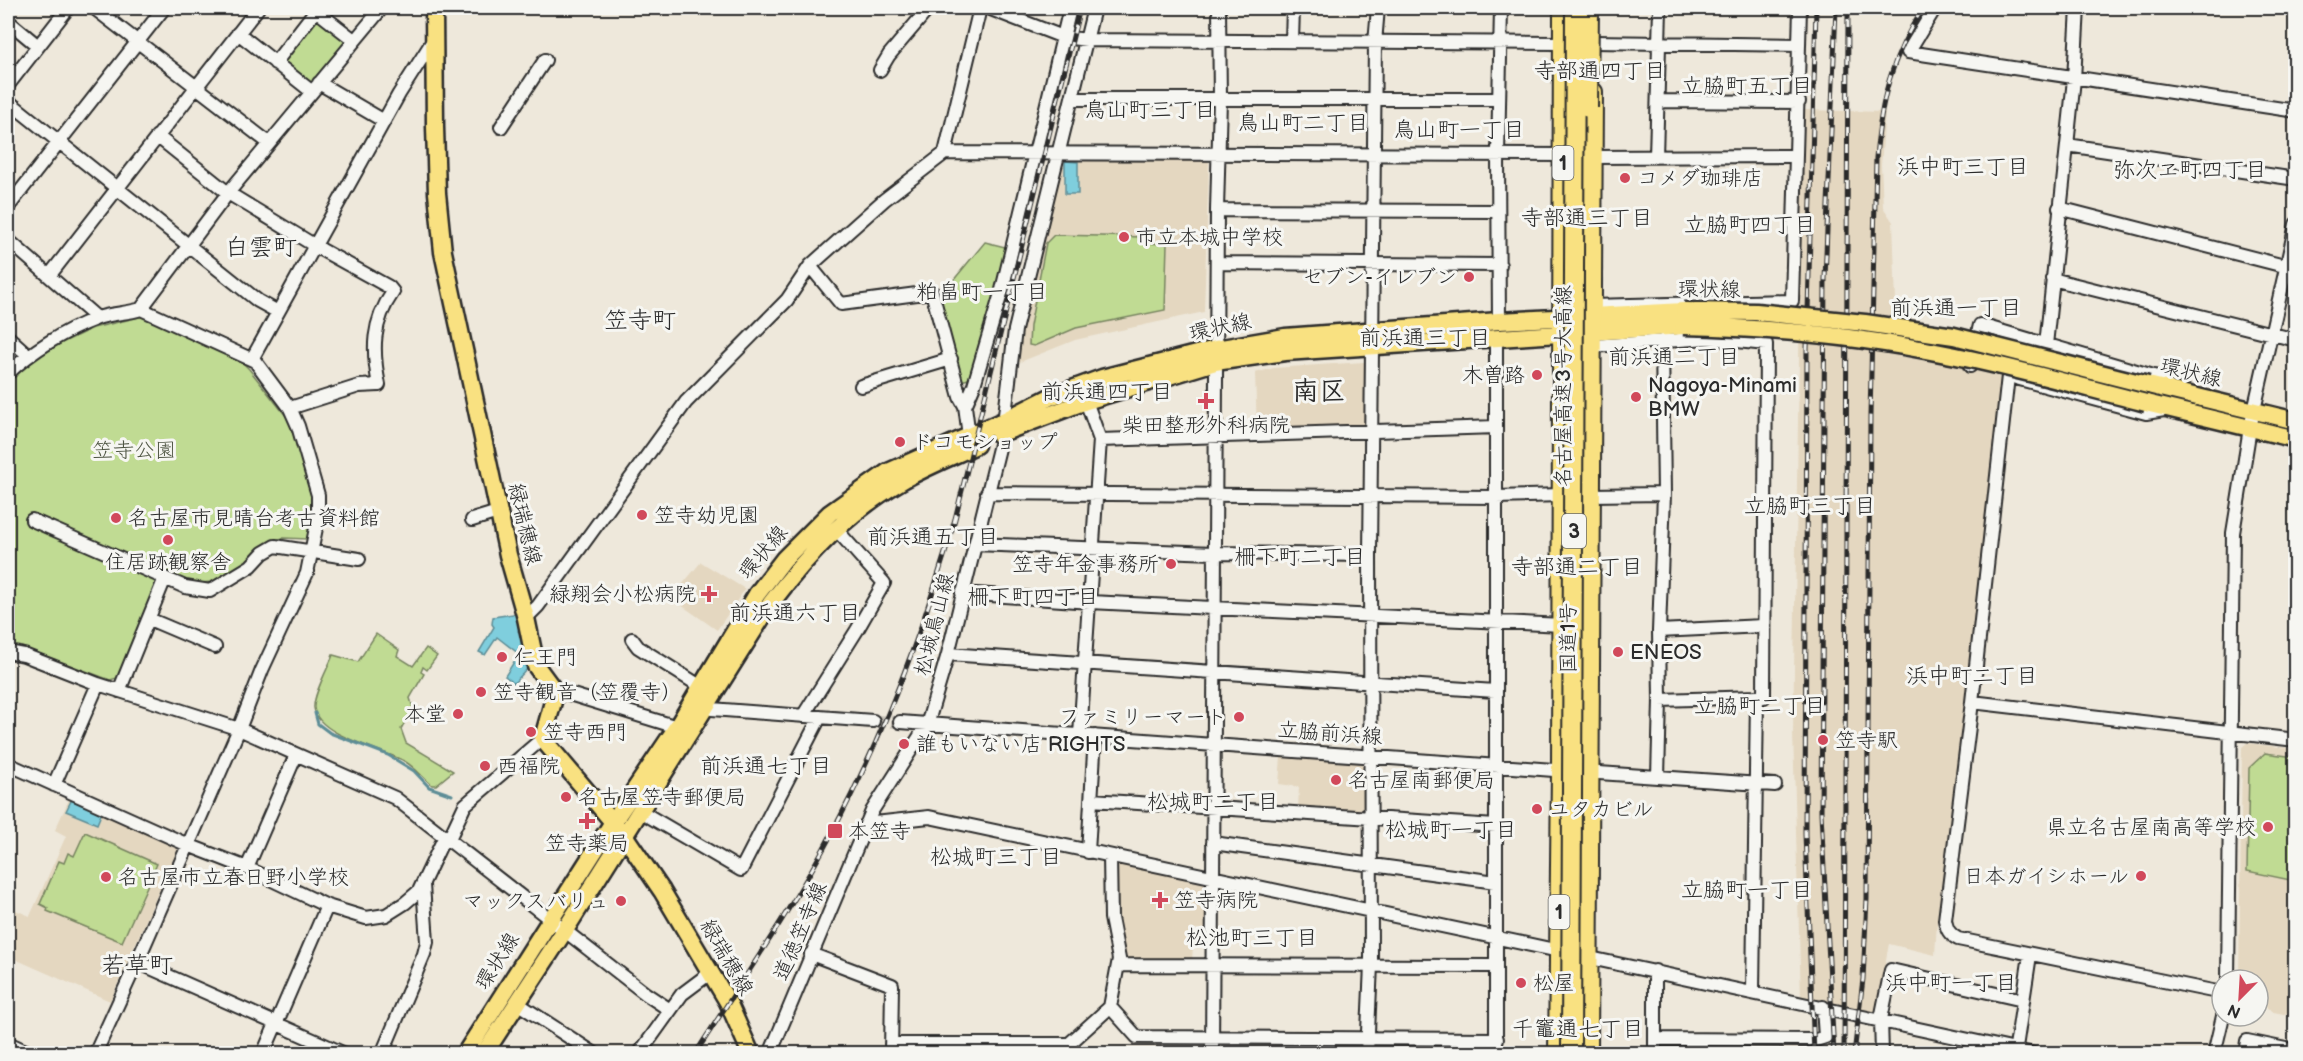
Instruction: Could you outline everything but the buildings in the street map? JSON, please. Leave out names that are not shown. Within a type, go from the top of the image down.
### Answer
[{"type":"highway","name":"国道1号","points":[[1558,1053],[1562,625],[1563,8]]},
{"type":"highway","name":"名古屋高速3号大高線","points":[[1571,1053],[1575,8]]},
{"type":"highway","name":"名古屋高速3号大高線","points":[[1582,1053],[1589,8]]},
{"type":"highway","name":"国道1号","points":[[1588,1053],[1594,8]]},
{"type":"main road","name":"緑瑞穂線","points":[[434,8],[437,182],[443,252],[498,512],[536,666],[553,689]]},
{"type":"main road","name":"環状線","points":[[484,1053],[640,812],[696,708],[800,565],[835,528],[902,481],[1004,426],[1050,397],[1102,378],[1216,355],[1285,337],[1373,339],[1756,312],[1865,323],[1943,335],[2295,421]]},
{"type":"main road","name":"環状線","points":[[1684,318],[1861,339],[1948,354],[2295,439]]},
{"type":"main road","name":"環状線","points":[[465,1053],[613,822],[677,727],[696,708],[700,687],[757,594],[784,559],[830,513],[888,472],[969,436],[1086,401],[1216,355]]},
{"type":"main road","points":[[543,738],[554,698],[553,689]]},
{"type":"main road","name":"緑瑞穂線","points":[[543,738],[624,835],[662,891],[731,1008],[751,1053]]},
{"type":"street","points":[[8,85],[68,8]]},
{"type":"street","points":[[94,8],[268,143]]},
{"type":"street","points":[[8,207],[164,8]]},
{"type":"street","points":[[49,276],[258,8]]},
{"type":"street","points":[[141,309],[268,143],[382,8]]},
{"type":"street","points":[[880,70],[889,55],[928,8]]},
{"type":"street","points":[[945,153],[980,8]]},
{"type":"street","points":[[988,8],[1063,37],[1087,40],[1563,43]]},
{"type":"street","points":[[965,406],[974,385],[1002,290],[1070,8]]},
{"type":"street","name":"松城鳥山線","points":[[866,824],[889,782],[927,725],[948,654],[1004,426],[1015,330],[1094,8]]},
{"type":"street","points":[[1212,1053],[1219,8]]},
{"type":"street","points":[[1292,41],[1293,8]]},
{"type":"street","points":[[1367,1053],[1371,965],[1372,264],[1375,43],[1378,8]]},
{"type":"street","points":[[1496,1053],[1495,622],[1501,8]]},
{"type":"street","points":[[1656,157],[1660,8]]},
{"type":"street","points":[[1592,325],[1792,301],[1800,8]]},
{"type":"street","points":[[1935,8],[1908,52],[2295,111]]},
{"type":"street","points":[[2046,345],[2074,79],[2078,8]]},
{"type":"street","points":[[275,63],[314,9],[354,40]]},
{"type":"street","points":[[8,21],[38,46]]},
{"type":"street","points":[[238,33],[275,63],[315,87],[384,121]]},
{"type":"street","points":[[252,359],[384,121],[434,39]]},
{"type":"street","points":[[1593,42],[1799,45]]},
{"type":"street","points":[[501,127],[545,60]]},
{"type":"street","points":[[1073,99],[1499,99]]},
{"type":"street","points":[[8,101],[258,301],[278,312]]},
{"type":"street","points":[[1659,101],[1799,102]]},
{"type":"street","points":[[157,136],[228,193],[389,287],[393,292],[380,316],[374,341],[374,358],[379,386],[358,386],[290,408]]},
{"type":"street","points":[[2067,145],[2295,179]]},
{"type":"street","points":[[526,618],[538,606],[576,555],[686,402],[787,300],[810,266],[884,200],[945,153],[1563,154]]},
{"type":"street","points":[[1593,157],[1796,156]]},
{"type":"street","points":[[2059,208],[2291,268]]},
{"type":"street","points":[[1216,210],[1498,211]]},
{"type":"street","points":[[2228,968],[2233,533],[2250,428],[2272,333],[2291,268],[2295,224]]},
{"type":"street","points":[[8,240],[97,318]]},
{"type":"street","points":[[1217,263],[1500,265]]},
{"type":"street","points":[[810,266],[841,304],[932,292],[960,397],[965,406],[969,436]]},
{"type":"street","points":[[2052,279],[2295,340]]},
{"type":"street","points":[[8,373],[28,356],[97,318],[141,309],[252,359],[290,408],[298,426],[318,495],[318,518],[307,573],[262,670],[239,729],[95,1053]]},
{"type":"street","points":[[1592,325],[1662,342],[1708,338],[1766,344],[1764,697],[1660,700]]},
{"type":"street","points":[[2170,409],[2146,413],[1968,365],[1980,325],[2157,377],[2174,392]]},
{"type":"street","points":[[8,337],[28,356]]},
{"type":"street","points":[[1658,777],[1659,631],[1664,494],[1662,342]]},
{"type":"street","points":[[861,386],[951,360]]},
{"type":"street","points":[[2008,376],[1945,920],[1947,928],[1950,935],[1958,939],[2210,991]]},
{"type":"street","points":[[1080,735],[1100,440],[1086,401]]},
{"type":"street","points":[[1100,440],[1496,427]]},
{"type":"street","points":[[987,493],[1496,497],[1562,495]]},
{"type":"street","points":[[1591,495],[1664,494]]},
{"type":"street","points":[[472,520],[498,512]]},
{"type":"street","points":[[32,520],[185,587],[210,591],[250,566],[263,553],[275,546],[359,559]]},
{"type":"street","points":[[803,716],[884,583],[835,528]]},
{"type":"street","points":[[975,544],[1214,553],[1371,555]]},
{"type":"street","points":[[119,691],[165,578]]},
{"type":"street","points":[[962,593],[1090,602],[1562,625]]},
{"type":"street","points":[[148,619],[215,647]]},
{"type":"street","points":[[1659,631],[1763,626]]},
{"type":"street","points":[[632,639],[638,646],[700,687]]},
{"type":"street","points":[[8,652],[24,655],[98,684],[239,729],[395,798],[646,994],[670,1010]]},
{"type":"street","points":[[948,654],[1495,691]]},
{"type":"street","points":[[54,785],[98,684]]},
{"type":"street","points":[[553,689],[677,727]]},
{"type":"street","points":[[1753,992],[1757,697]]},
{"type":"street","points":[[1972,702],[2295,740]]},
{"type":"street","points":[[696,708],[873,721]]},
{"type":"street","points":[[640,812],[741,870],[820,717]]},
{"type":"street","name":"立脇前浜線","points":[[900,722],[1775,785]]},
{"type":"street","points":[[1088,852],[1095,736]]},
{"type":"street","points":[[8,764],[188,845],[247,868],[327,906],[366,918],[386,915],[405,903],[423,885],[465,805],[543,738]]},
{"type":"street","points":[[247,868],[296,755]]},
{"type":"street","points":[[1091,800],[1496,826]]},
{"type":"street","points":[[866,824],[929,817],[1881,1019],[2015,1051],[2034,1053]]},
{"type":"street","name":"道徳笠寺線","points":[[770,1053],[866,824]]},
{"type":"street","points":[[1213,843],[1496,882]]},
{"type":"street","points":[[811,954],[892,985],[891,1049],[1069,1049],[1110,1007],[1118,965],[1111,918],[1110,856]]},
{"type":"street","points":[[382,1053],[427,942],[423,885]]},
{"type":"street","points":[[263,1053],[327,906]]},
{"type":"street","points":[[2015,1051],[2030,955]]},
{"type":"street","points":[[137,962],[345,1053]]},
{"type":"street","points":[[1118,965],[1496,966]]},
{"type":"street","points":[[1882,1053],[1881,1019],[1891,970],[2023,1000]]},
{"type":"street","points":[[1654,971],[1655,1053]]},
{"type":"street","points":[[639,1053],[682,994],[710,973]]},
{"type":"street","points":[[517,1003],[595,1053]]},
{"type":"street","points":[[1110,1007],[1137,1037],[1497,1039]]},
{"type":"street","points":[[1655,1039],[1816,1040],[1825,1037],[1823,1007]]},
{"type":"street","points":[[2214,1053],[2220,1028]]},
{"type":"street","points":[[2245,1053],[2247,1041],[2295,1051]]},
{"type":"street","points":[[8,1043],[32,1053]]},
{"type":"shaded area","points":[[1803,110],[1885,112],[1881,165],[1883,207],[1893,222],[1898,356],[1962,366],[2005,379],[1937,922],[1935,955],[1889,944],[1875,1015],[1801,998],[1793,733]]},
{"type":"shaded area","name":"市立本城中学校","points":[[1065,157],[1205,158],[1209,162],[1204,312],[1075,340],[1015,364],[1020,325],[1061,159]]},
{"type":"shaded area","points":[[1364,362],[1367,364],[1367,425],[1257,431],[1255,373],[1274,368]]},
{"type":"shaded area","name":"緑翔会小松病院","points":[[701,562],[745,589],[717,630],[671,598]]},
{"type":"shaded area","name":"県立名古屋南高等学校","points":[[2247,743],[2295,749],[2295,1016],[2270,1010],[2270,968],[2239,968],[2242,747]]},
{"type":"shaded area","points":[[1281,756],[1363,762],[1365,812],[1298,810],[1299,787],[1279,784]]},
{"type":"shaded area","name":"名古屋市立春日野小学校","points":[[71,795],[179,846],[110,1001],[8,956],[8,907],[30,916],[66,836],[55,830]]},
{"type":"shaded area","name":"笠寺病院","points":[[1116,862],[1206,884],[1207,929],[1194,929],[1192,961],[1125,960],[1123,958],[1114,916]]},
{"type":"green space","points":[[315,15],[347,40],[309,87],[278,62]]},
{"type":"green space","points":[[1054,235],[1146,237],[1146,243],[1167,244],[1165,310],[1076,328],[1034,346],[1029,345],[1030,326],[1046,243]]},
{"type":"green space","points":[[985,242],[1009,248],[974,371],[969,379],[960,381],[938,299]]},
{"type":"green space","name":"笠寺公園","points":[[144,316],[242,362],[249,369],[290,421],[312,499],[308,539],[283,538],[272,541],[222,581],[190,584],[163,574],[117,678],[110,680],[19,646],[8,645],[8,380],[45,351],[93,328]]},
{"type":"green space","points":[[376,634],[399,650],[397,656],[413,666],[426,648],[437,656],[427,670],[423,667],[421,672],[424,674],[410,698],[413,708],[401,729],[406,743],[453,771],[436,785],[432,785],[404,761],[338,734],[318,718],[314,708],[318,689],[333,655],[358,662]]},
{"type":"green space","points":[[2265,753],[2295,757],[2295,881],[2247,871],[2249,768]]},
{"type":"green space","points":[[85,832],[157,864],[122,942],[47,911],[48,908],[40,904],[59,861],[64,863],[68,853],[74,856]]},
{"type":"water","points":[[1065,161],[1078,162],[1078,194],[1065,194]]},
{"type":"water","points":[[520,613],[522,624],[518,631],[524,637],[529,667],[514,683],[505,676],[519,654],[497,637],[485,655],[479,652],[494,627],[493,617]]},
{"type":"water","points":[[72,799],[102,812],[97,824],[66,811]]},
{"type":"waterway","points":[[315,713],[318,724],[330,733],[388,755],[414,771],[429,787],[452,795]]},
{"type":"tunnel","points":[[873,721],[900,722]]},
{"type":"railway","points":[[695,1054],[817,861],[869,757],[902,679],[955,519],[1080,8]]},
{"type":"railway","points":[[1814,1054],[1805,834],[1807,350],[1816,8]]},
{"type":"railway","points":[[1834,1054],[1821,813],[1825,279],[1836,8]]},
{"type":"railway","points":[[1844,1054],[1848,8]]},
{"type":"railway","points":[[1854,1054],[1863,979],[1867,899],[1870,416],[1876,158],[1881,117],[1889,80],[1903,44],[1923,8]]},
{"type":"place","name":"コメダ珈琲店","points":[[1625,178]]},
{"type":"place","name":"市立本城中学校","points":[[1124,237]]},
{"type":"place","name":"セブン-イレブン","points":[[1469,277]]},
{"type":"place","name":"木曽路","points":[[1537,375]]},
{"type":"place","name":"Nagoya-Minami BMW","points":[[1636,397]]},
{"type":"place","name":"柴田整形外科病院","points":[[1206,401]]},
{"type":"place","name":"ドコモショップ","points":[[900,442]]},
{"type":"place","name":"笠寺幼児園","points":[[642,515]]},
{"type":"place","name":"名古屋市見晴台考古資料館","points":[[116,518]]},
{"type":"place","name":"住居跡観察舎","points":[[168,540]]},
{"type":"place","name":"笠寺年金事務所","points":[[1171,564]]},
{"type":"place","name":"緑翔会小松病院","points":[[709,594]]},
{"type":"place","name":"ENEOS","points":[[1618,652]]},
{"type":"place","name":"仁王門","points":[[502,657]]},
{"type":"place","name":"笠寺観音（笠覆寺）","points":[[481,692]]},
{"type":"place","name":"本堂","points":[[458,714]]},
{"type":"place","name":"ファミリーマート","points":[[1239,717]]},
{"type":"place","name":"笠寺西門","points":[[531,732]]},
{"type":"place","name":"笠寺駅","points":[[1823,740]]},
{"type":"place","name":"誰もいない店 RIGHTS","points":[[904,744]]},
{"type":"place","name":"西福院","points":[[485,766]]},
{"type":"place","name":"名古屋南郵便局","points":[[1336,780]]},
{"type":"place","name":"名古屋笠寺郵便局","points":[[566,797]]},
{"type":"place","name":"ユタカビル","points":[[1537,809]]},
{"type":"place","name":"笠寺薬局","points":[[587,821]]},
{"type":"place","name":"県立名古屋南高等学校","points":[[2268,827]]},
{"type":"place","name":"本笠寺","points":[[835,831]]},
{"type":"place","name":"日本ガイシホール","points":[[2141,876]]},
{"type":"place","name":"名古屋市立春日野小学校","points":[[106,877]]},
{"type":"place","name":"笠寺病院","points":[[1160,900]]},
{"type":"place","name":"マックスバリュ","points":[[621,901]]},
{"type":"place","name":"松屋","points":[[1521,983]]},
{"type":"district","name":"寺部通四丁目","points":[[1600,70]]},
{"type":"district","name":"立脇町五丁目","points":[[1747,85]]},
{"type":"district","name":"鳥山町三丁目","points":[[1150,109]]},
{"type":"district","name":"鳥山町二丁目","points":[[1303,122]]},
{"type":"district","name":"鳥山町一丁目","points":[[1459,129]]},
{"type":"district","name":"浜中町三丁目","points":[[1963,166]]},
{"type":"district","name":"弥次ヱ町四丁目","points":[[2190,169]]},
{"type":"district","name":"寺部通三丁目","points":[[1587,217]]},
{"type":"district","name":"立脇町四丁目","points":[[1750,224]]},
{"type":"district","name":"白雲町","points":[[261,247]]},
{"type":"district","name":"粕畠町一丁目","points":[[982,291]]},
{"type":"district","name":"前浜通一丁目","points":[[1956,307]]},
{"type":"district","name":"笠寺町","points":[[640,320]]},
{"type":"district","name":"前浜通三丁目","points":[[1425,337]]},
{"type":"district","name":"前浜通二丁目","points":[[1674,356]]},
{"type":"district","name":"前浜通四丁目","points":[[1107,391]]},
{"type":"district","name":"南区","points":[[1319,391]]},
{"type":"district","name":"立脇町三丁目","points":[[1810,505]]},
{"type":"district","name":"前浜通五丁目","points":[[933,536]]},
{"type":"district","name":"柵下町二丁目","points":[[1300,556]]},
{"type":"district","name":"寺部通二丁目","points":[[1577,566]]},
{"type":"district","name":"柵下町四丁目","points":[[1033,596]]},
{"type":"district","name":"前浜通六丁目","points":[[795,612]]},
{"type":"district","name":"浜中町二丁目","points":[[1972,675]]},
{"type":"district","name":"立脇町二丁目","points":[[1760,705]]},
{"type":"district","name":"前浜通七丁目","points":[[766,765]]},
{"type":"district","name":"松城町二丁目","points":[[1213,801]]},
{"type":"district","name":"松城町一丁目","points":[[1451,829]]},
{"type":"district","name":"松城町三丁目","points":[[996,856]]},
{"type":"district","name":"立脇町一丁目","points":[[1747,889]]},
{"type":"district","name":"松池町三丁目","points":[[1252,937]]},
{"type":"district","name":"若草町","points":[[137,965]]},
{"type":"district","name":"浜中町一丁目","points":[[1951,982]]},
{"type":"district","name":"千竈通七丁目","points":[[1578,1028]]}]
